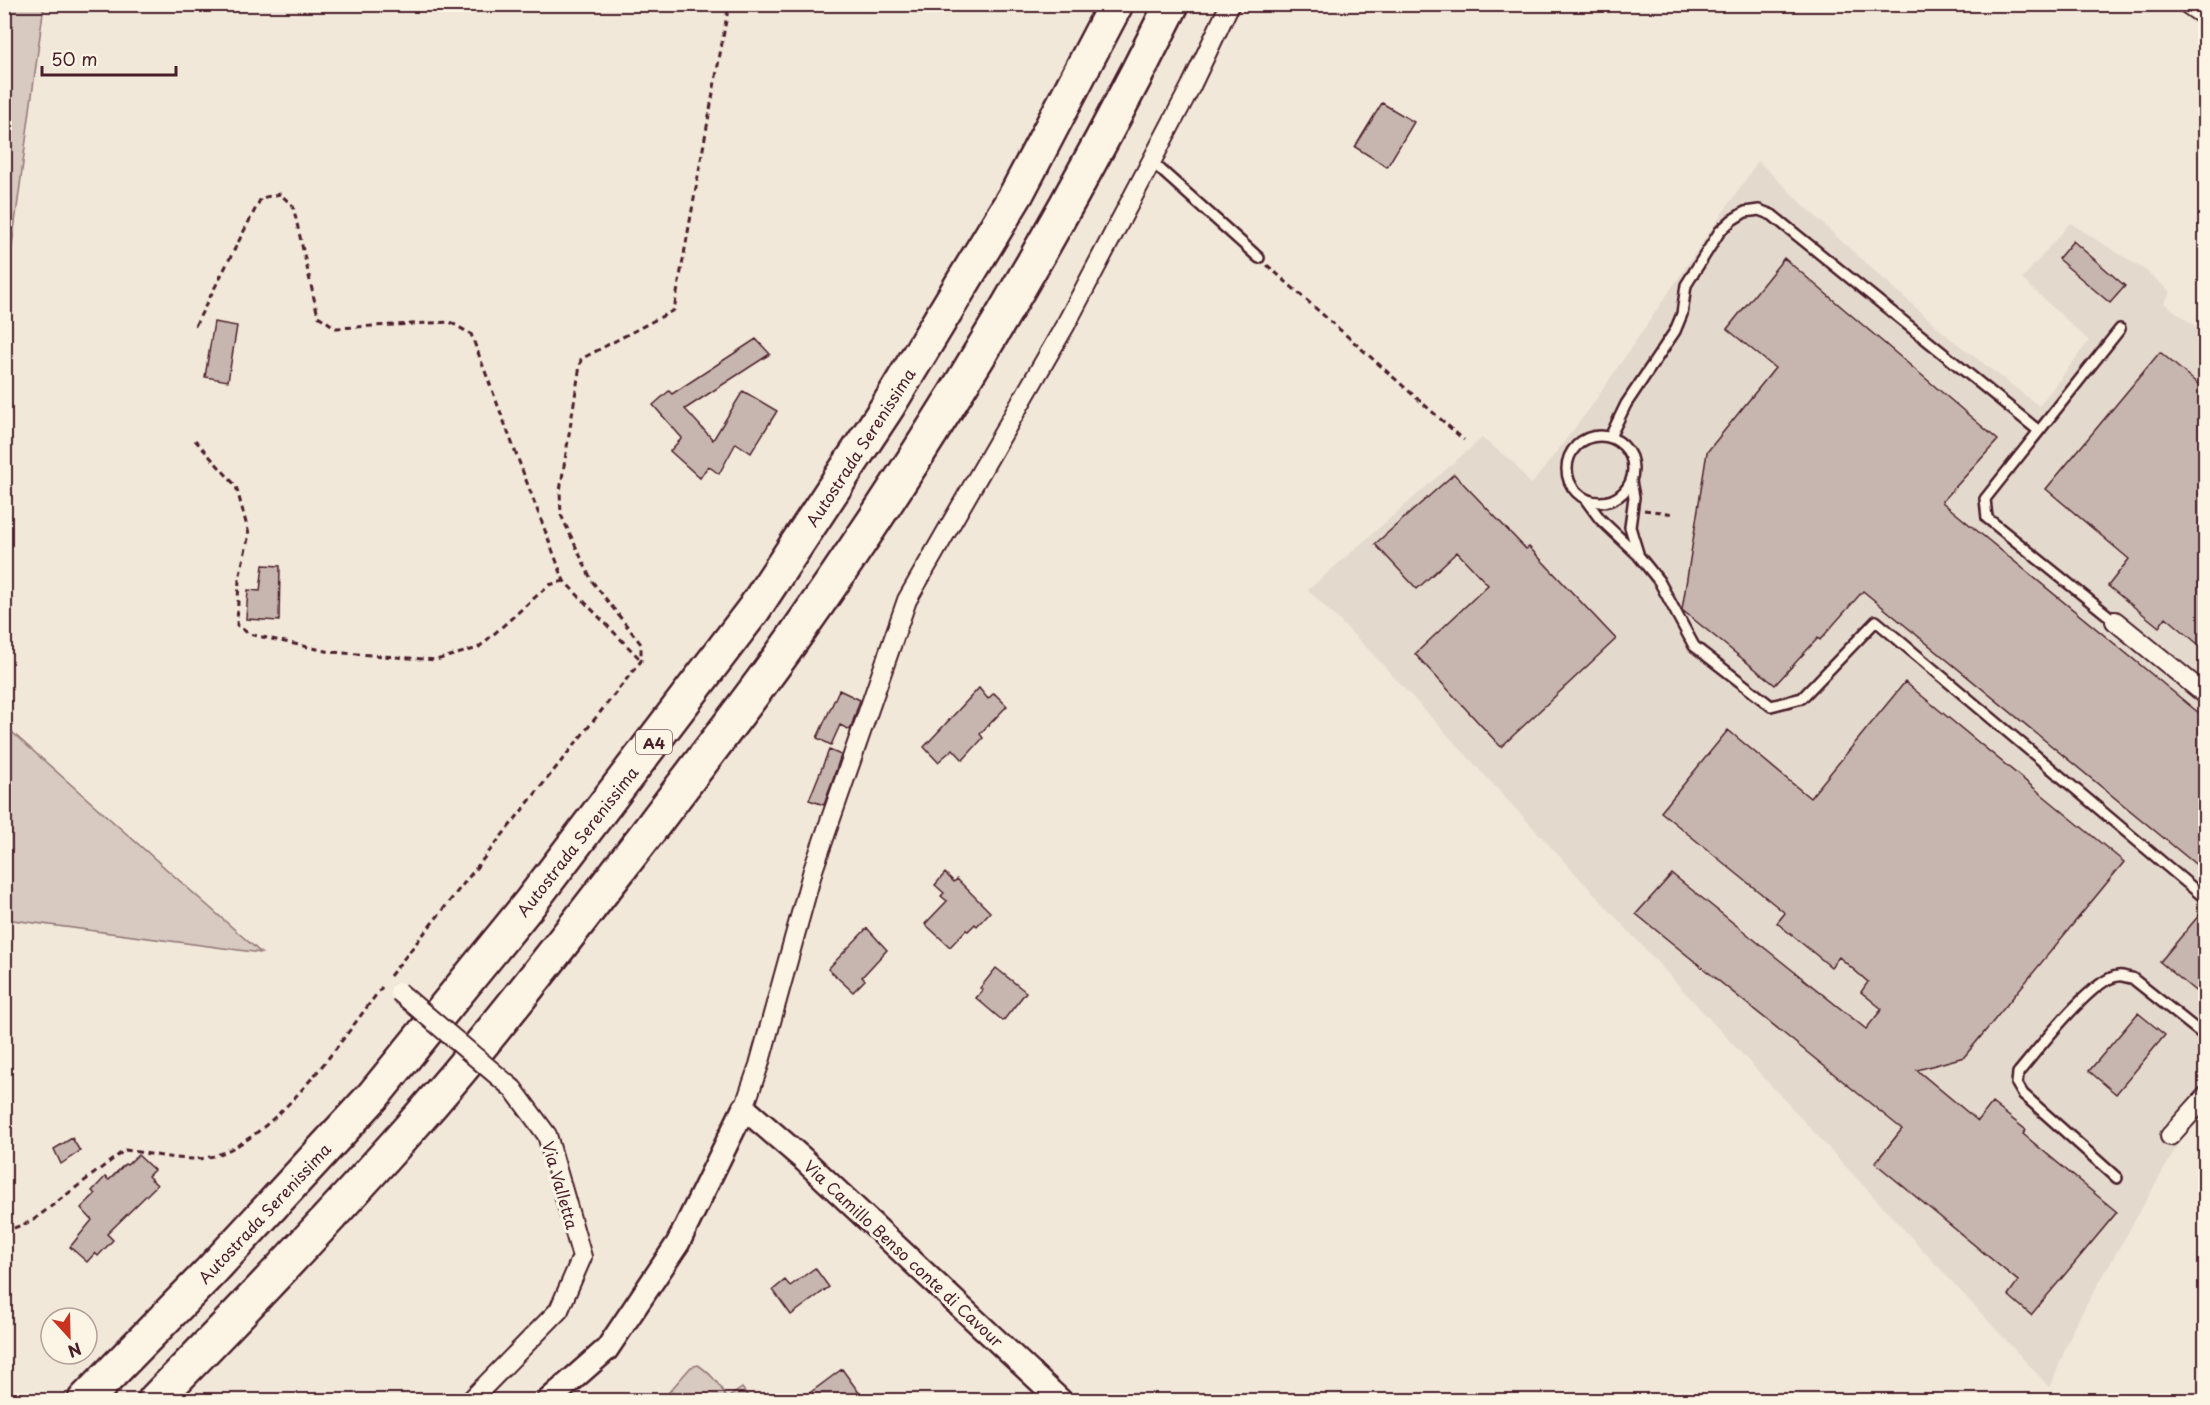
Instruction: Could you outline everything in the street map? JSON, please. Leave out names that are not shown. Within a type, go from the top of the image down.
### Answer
[{"type":"highway","name":"Autostrada Serenissima","points":[[85,1401],[213,1270],[373,1096],[530,903],[754,609],[888,406],[994,231],[1023,182],[1116,4]]},
{"type":"highway","points":[[155,1401],[244,1309],[412,1126],[492,1032],[584,916],[792,640],[930,433],[995,327],[1058,221],[1119,111],[1172,4]]},
{"type":"street","points":[[549,1401],[607,1350],[678,1243],[744,1108],[759,1065],[813,870],[907,600],[1066,324],[1230,4]]},
{"type":"street","points":[[2187,4],[2205,17]]},
{"type":"street","points":[[2115,621],[2205,695]]},
{"type":"street","name":"Via Valletta","points":[[392,987],[513,1089],[547,1135],[582,1257],[559,1310],[471,1401]]},
{"type":"street","points":[[2170,1136],[2205,1096]]},
{"type":"street","name":"Via Camillo Benso conte di Cavour","points":[[744,1108],[811,1166],[1060,1401]]},
{"type":"lane","points":[[1151,161],[1259,258]]},
{"type":"lane","points":[[1610,437],[1626,404],[1675,331],[1682,314],[1686,285],[1720,231],[1745,212],[1759,210],[1772,215],[2039,432]]},
{"type":"lane","points":[[2115,621],[1987,518],[1985,499],[2120,329]]},
{"type":"lane","points":[[1586,500],[1604,502],[1612,500],[1626,489],[1631,481],[1633,472],[1630,454],[1618,441],[1610,437],[1600,435],[1581,441],[1568,457],[1567,477],[1578,494],[1586,500],[1600,519],[1638,555],[1659,581],[1694,646],[1771,706],[1802,698],[1876,621],[2205,899]]},
{"type":"lane","points":[[1631,481],[1634,497],[1630,527],[1638,555]]},
{"type":"lane","points":[[2117,1178],[2023,1094],[2017,1084],[2018,1073],[2071,1011],[2102,982],[2118,976],[2132,978],[2205,1037]]},
{"type":"path","points":[[4,1232],[32,1221],[125,1150],[194,1159],[228,1152],[267,1126],[392,987],[641,661],[641,644],[592,581],[561,516],[560,491],[581,359],[674,310],[729,4]]},
{"type":"path","points":[[195,326],[261,198],[280,194],[292,206],[318,316],[336,328],[450,322],[471,334],[564,580],[641,661]]},
{"type":"path","points":[[1259,258],[1464,440]]},
{"type":"path","points":[[195,440],[236,486],[249,534],[239,579],[237,625],[249,634],[331,652],[436,660],[478,648],[549,585],[564,580]]},
{"type":"shaded area","points":[[4,5],[44,5],[5,298]]},
{"type":"shaded area","points":[[1758,161],[1839,239],[1950,338],[2039,406],[2089,341],[2022,279],[2070,223],[2145,270],[2171,292],[2164,303],[2206,334],[2205,1125],[2195,1115],[2074,1327],[2050,1388],[1370,651],[1308,590],[1482,438],[1514,463],[1531,485],[1590,408]]},
{"type":"shaded area","points":[[5,726],[261,953],[5,919]]},
{"type":"shaded area","points":[[698,1365],[715,1380],[726,1399],[742,1388],[751,1400],[662,1400],[691,1367]]},
{"type":"building","points":[[1382,103],[1414,122],[1387,167],[1355,147]]},
{"type":"building","points":[[2073,241],[2125,286],[2110,303],[2058,259]]},
{"type":"building","points":[[1784,258],[1998,440],[1942,502],[2205,718],[2205,872],[1863,591],[1820,640],[1818,638],[1775,685],[1682,610],[1707,452],[1775,368],[1727,329]]},
{"type":"building","points":[[214,322],[237,326],[228,381],[205,377]]},
{"type":"building","points":[[756,339],[770,354],[685,409],[713,440],[743,391],[777,411],[751,453],[736,443],[719,474],[708,466],[700,478],[670,451],[682,438],[653,405],[669,391],[672,394]]},
{"type":"building","points":[[2160,352],[2205,390],[2205,650],[2166,617],[2159,627],[2108,586],[2129,559],[2046,489]]},
{"type":"building","points":[[1454,474],[1526,549],[1529,547],[1616,639],[1501,747],[1415,654],[1488,585],[1457,552],[1417,589],[1375,544]]},
{"type":"building","points":[[263,565],[280,566],[279,621],[246,619],[248,590],[260,591]]},
{"type":"building","points":[[1905,682],[2124,862],[1964,1057],[1917,1070],[1978,1121],[1992,1103],[2026,1130],[2023,1134],[2117,1212],[2031,1315],[2008,1295],[2018,1281],[1875,1163],[1902,1129],[1636,914],[1672,874],[1866,1029],[1882,1009],[1861,992],[1868,982],[1839,957],[1831,967],[1777,923],[1785,913],[1661,812],[1728,730],[1810,798]]},
{"type":"building","points":[[979,688],[988,699],[994,693],[1007,706],[980,734],[983,738],[963,760],[953,749],[938,762],[924,747]]},
{"type":"building","points":[[839,690],[860,700],[850,730],[840,725],[831,745],[817,738]]},
{"type":"building","points":[[829,750],[841,755],[824,805],[809,800]]},
{"type":"building","points":[[945,873],[954,882],[957,879],[990,912],[977,926],[975,924],[968,931],[966,930],[950,947],[925,924],[947,901],[941,896],[944,893],[935,885]]},
{"type":"building","points":[[2205,908],[2205,999],[2160,962]]},
{"type":"building","points":[[867,928],[887,950],[862,977],[865,980],[853,992],[828,969]]},
{"type":"building","points":[[996,968],[1026,992],[1003,1021],[976,998],[983,990],[980,988]]},
{"type":"building","points":[[2138,1013],[2165,1035],[2116,1094],[2089,1071]]},
{"type":"building","points":[[72,1138],[80,1151],[61,1164],[54,1149]]},
{"type":"building","points":[[138,1155],[154,1170],[148,1176],[157,1185],[107,1234],[113,1240],[98,1256],[95,1253],[87,1262],[70,1247],[92,1220],[81,1208],[95,1194],[92,1191],[105,1177],[109,1180]]},
{"type":"building","points":[[815,1268],[829,1287],[791,1315],[773,1290],[785,1280],[790,1286]]},
{"type":"building","points":[[842,1369],[865,1401],[799,1401]]}]
